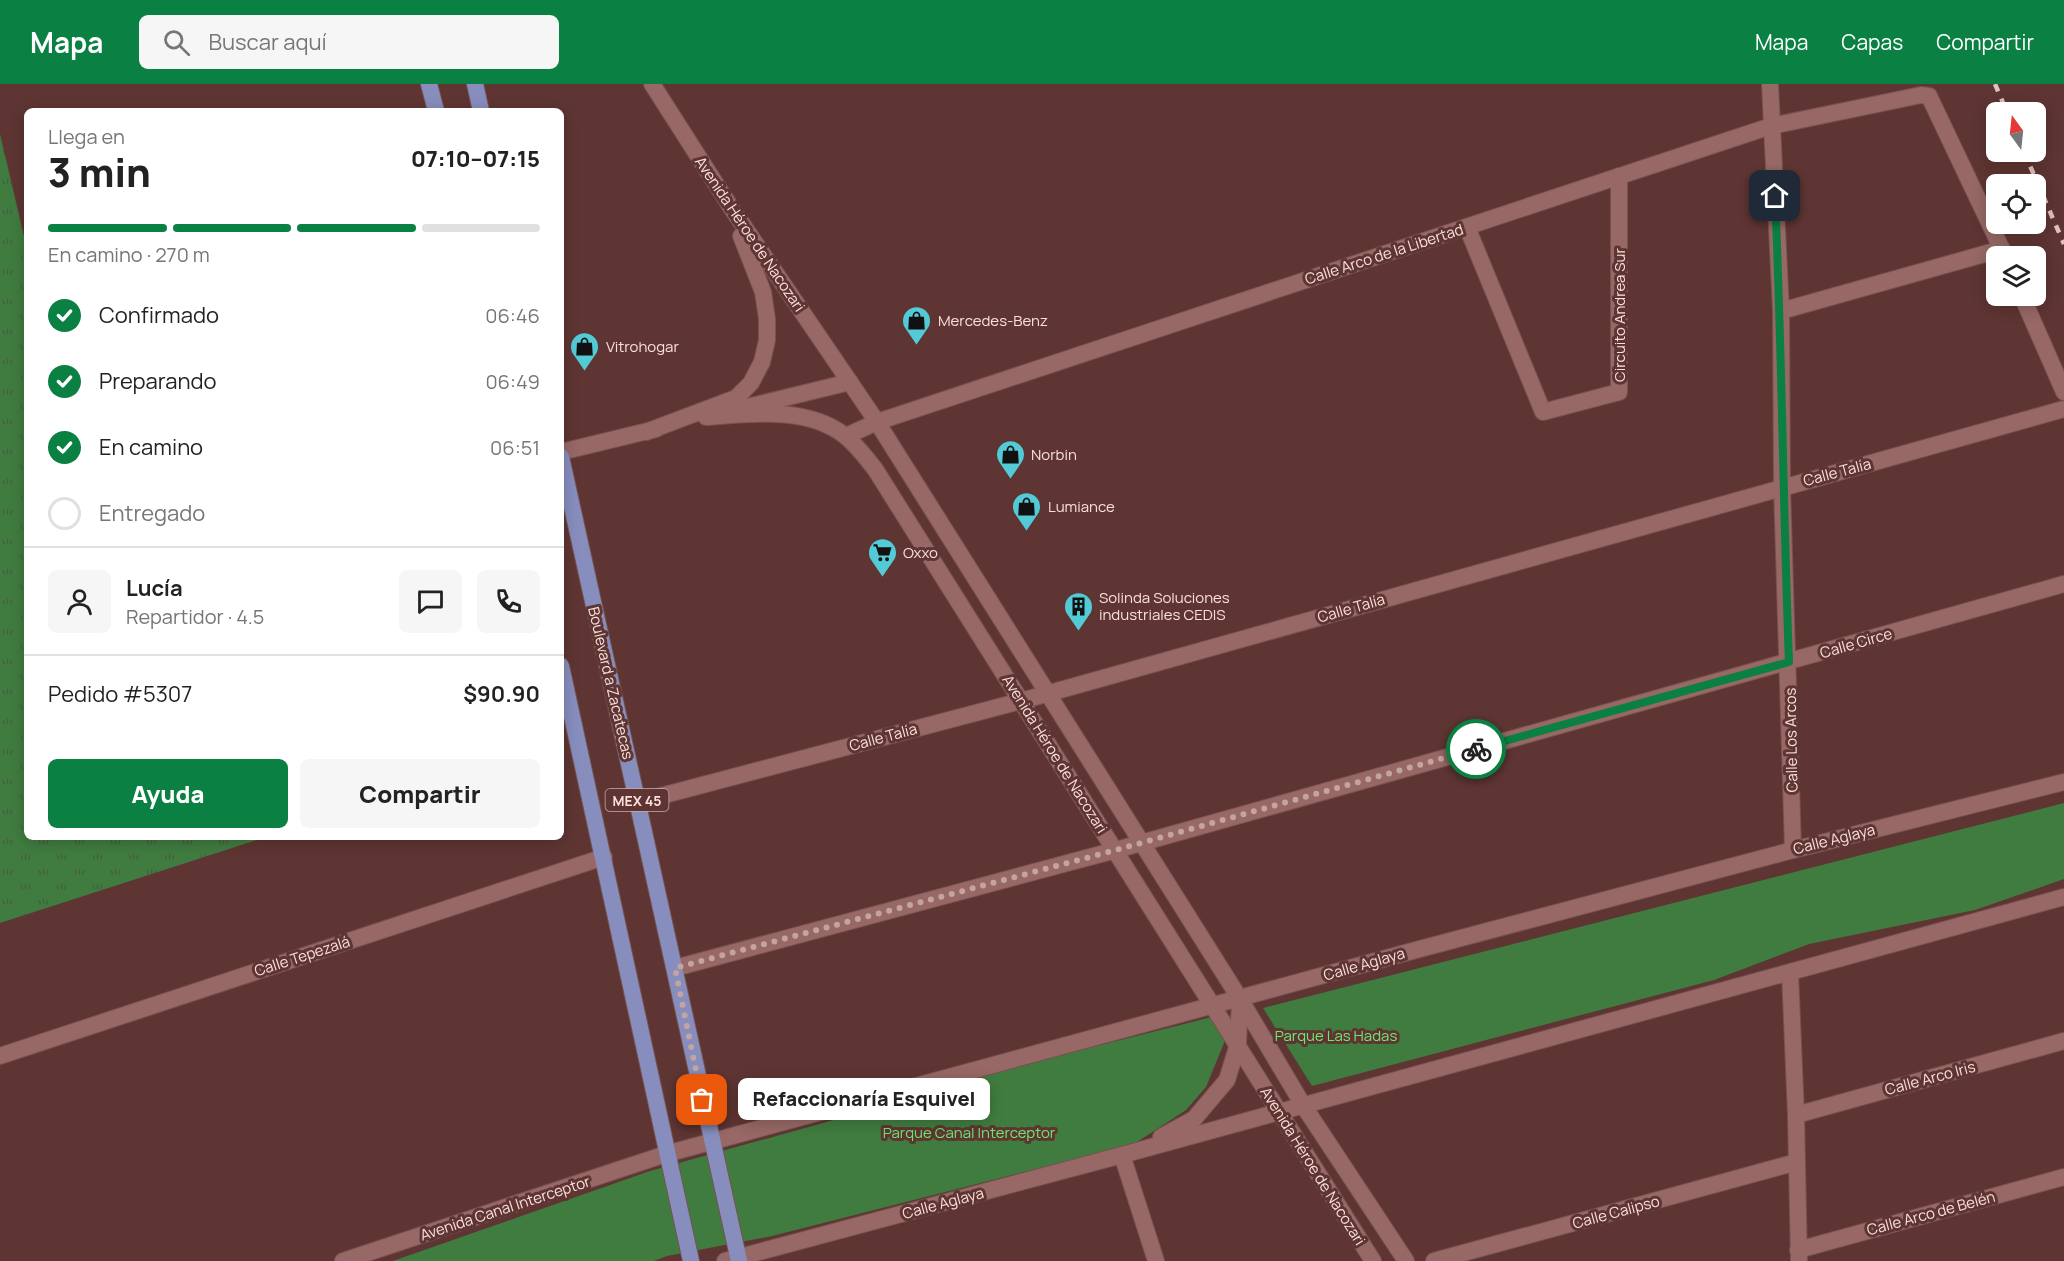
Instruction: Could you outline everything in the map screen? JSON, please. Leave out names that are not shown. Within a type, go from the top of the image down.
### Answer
[{"type":"main road","points":[[429,84],[435,108]]},
{"type":"main road","points":[[475,84],[480,108]]},
{"type":"main road","name":"Boulevard a Zacatecas","points":[[564,470],[675,968],[734,1260]]},
{"type":"main road","name":"MEX 45","points":[[564,679],[691,1261]]},
{"type":"street","name":"Avenida Héroe de Nacozari","points":[[652,84],[729,206],[877,422],[1240,999],[1303,1105],[1406,1261]]},
{"type":"street","name":"Calle Los Arcos","points":[[1770,84],[1781,311],[1782,487],[1793,850]]},
{"type":"street","name":"Calle Arco de la Libertad","points":[[846,436],[877,422],[1771,126],[1922,94],[1929,96],[2001,246]]},
{"type":"street","name":"Circuito Andrea Sur","points":[[1467,226],[1543,412],[1619,392],[1619,176]]},
{"type":"street","points":[[646,432],[736,398],[751,383],[762,362],[767,340],[762,292],[729,206]]},
{"type":"street","points":[[1781,311],[1986,258]]},
{"type":"street","points":[[2026,306],[2064,392]]},
{"type":"street","name":"Avenida Héroe de Nacozari","points":[[564,451],[850,382]]},
{"type":"street","name":"Calle Talía","points":[[638,802],[1021,701],[2064,409]]},
{"type":"street","name":"Avenida Héroe de Nacozari","points":[[706,417],[778,415],[807,419],[830,426],[846,436],[875,470],[1373,1261]]},
{"type":"street","name":"Calle Circe","points":[[675,968],[1116,850],[2064,584]]},
{"type":"street","name":"Calle Aglaya","points":[[666,1154],[1416,950],[1793,850],[2064,782]]},
{"type":"street","name":"Calle Tepezalá","points":[[0,1056],[604,857]]},
{"type":"street","name":"Calle Aglaya","points":[[734,1260],[2064,897]]},
{"type":"street","points":[[1790,973],[1796,1114],[1798,1255]]},
{"type":"street","points":[[1139,1149],[1194,1119],[1227,1080],[1238,1044],[1240,999]]},
{"type":"street","name":"Calle Arco Iris","points":[[1796,1114],[2064,1041]]},
{"type":"street","name":"Avenida Canal Interceptor","points":[[343,1261],[666,1154]]},
{"type":"street","points":[[1122,1155],[1156,1261]]},
{"type":"street","name":"Calle Calipso","points":[[1434,1261],[1797,1162]]},
{"type":"street","name":"Calle Arco de Belén","points":[[1798,1255],[2064,1177]]},
{"type":"green space","points":[[0,134],[24,236],[24,840],[257,840],[0,923]]},
{"type":"green space","name":"Parque Las Hadas","points":[[2064,803],[2064,879],[1975,910],[1809,944],[1714,980],[1312,1086],[1263,1008]]},
{"type":"green space","name":"Parque Canal Interceptor","points":[[1212,1017],[1226,1038],[1206,1087],[1186,1110],[1134,1144],[772,1236],[667,1256],[654,1261],[393,1261],[650,1171],[866,1111],[938,1086]]},
{"type":"railway","points":[[1995,84],[2003,102]]},
{"type":"railway","points":[[2028,162],[2064,244]]},
{"type":"way so far","points":[[702,1100],[675,968],[1116,850],[1476,749]]},
{"type":"place","name":"Mercedes-Benz","points":[[917,346]]},
{"type":"place","name":"Vitrohogar","points":[[585,372]]},
{"type":"place","name":"Norbin","points":[[1010,480]]},
{"type":"place","name":"Lumiance","points":[[1027,532]]},
{"type":"place","name":"Oxxo","points":[[882,578]]},
{"type":"place","name":"Solinda Soluciones industriales CEDIS","points":[[1078,632]]},
{"type":"place","name":"Refaccionaría Esquivel","points":[[702,1100]]},
{"type":"route","points":[[1476,749],[1789,662],[1782,487],[1781,311],[1775,196]]}]
